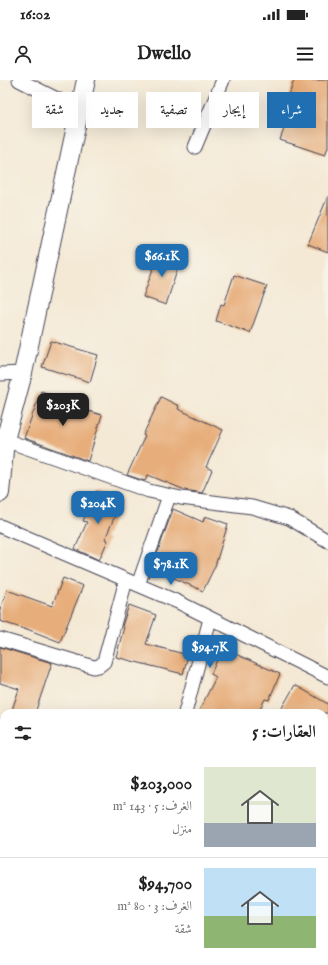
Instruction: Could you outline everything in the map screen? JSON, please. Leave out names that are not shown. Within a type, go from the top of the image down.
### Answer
[{"type":"street","points":[[19,80],[79,110]]},
{"type":"street","points":[[0,493],[5,440],[23,373],[86,80]]},
{"type":"street","points":[[194,147],[223,80]]},
{"type":"street","points":[[0,374],[23,373]]},
{"type":"street","points":[[5,440],[101,476],[149,491],[169,496],[252,507],[289,518],[328,541]]},
{"type":"street","points":[[0,639],[94,667],[99,666],[104,662],[132,583],[169,496]]},
{"type":"street","points":[[0,526],[132,583],[210,619],[328,678]]},
{"type":"street","points":[[186,709],[210,619]]},
{"type":"building","points":[[294,80],[328,80],[328,147],[325,155],[280,140],[284,128],[316,128],[316,92],[290,92]]},
{"type":"building","points":[[328,196],[328,252],[308,244]]},
{"type":"building","points":[[159,252],[181,258],[166,305],[143,297]]},
{"type":"building","points":[[234,275],[267,286],[250,333],[216,321],[221,304],[224,305]]},
{"type":"building","points":[[51,341],[98,355],[90,382],[42,367]]},
{"type":"building","points":[[41,391],[65,399],[63,404],[102,415],[88,461],[24,438]]},
{"type":"building","points":[[161,397],[179,406],[178,409],[223,430],[206,467],[212,470],[202,493],[185,490],[148,475],[145,481],[127,475],[145,436],[143,435]]},
{"type":"building","points":[[96,491],[121,502],[105,539],[108,540],[99,560],[75,549],[87,522],[83,521]]},
{"type":"building","points":[[173,509],[203,522],[205,516],[228,524],[215,566],[203,591],[152,568]]},
{"type":"building","points":[[63,578],[83,586],[60,642],[27,629],[0,621],[0,609],[7,590],[52,606]]},
{"type":"building","points":[[129,605],[156,615],[146,644],[188,655],[183,674],[116,657],[124,627],[122,626]]},
{"type":"building","points":[[0,647],[52,663],[36,709],[12,709],[19,689],[0,683]]},
{"type":"building","points":[[222,648],[280,674],[269,700],[265,699],[260,709],[200,709],[216,677],[211,674]]},
{"type":"building","points":[[295,685],[328,704],[328,709],[281,709]]}]
